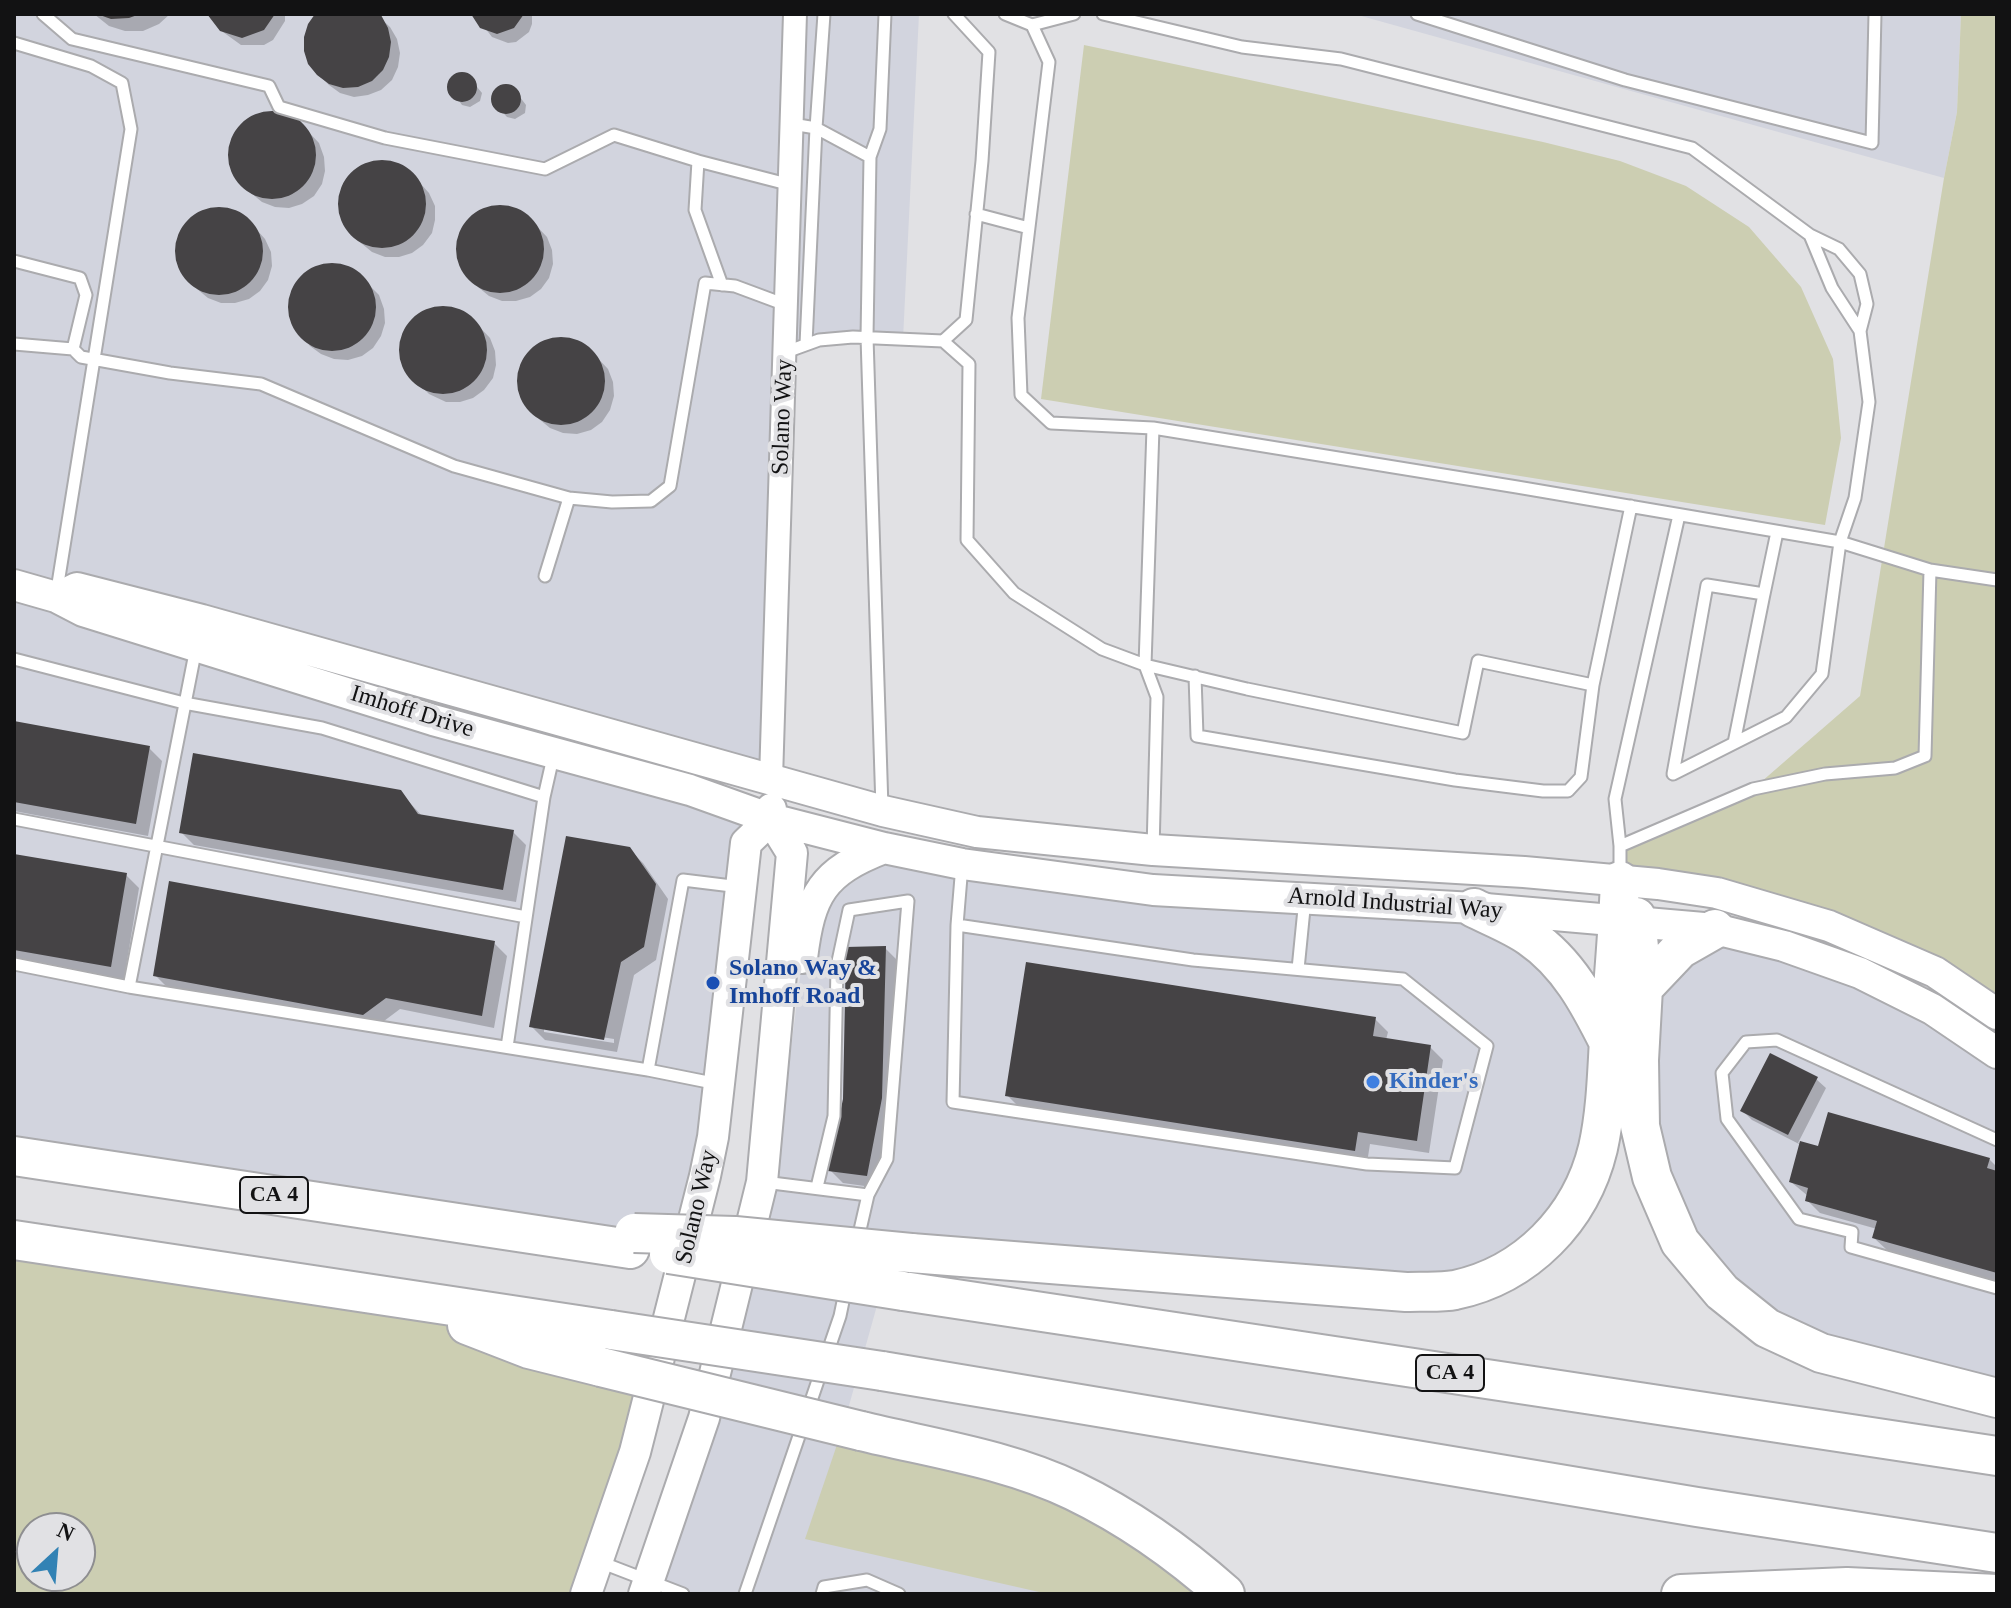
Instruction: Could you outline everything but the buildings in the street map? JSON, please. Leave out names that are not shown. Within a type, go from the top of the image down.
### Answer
[{"type":"highway","points":[[1620,863],[1628,921],[1643,988],[1639,1060],[1640,1126],[1652,1177],[1680,1242],[1722,1292],[1767,1328],[1821,1353],[1997,1398]]},
{"type":"highway","points":[[1474,908],[1531,937],[1569,972],[1593,1009],[1609,1043]]},
{"type":"highway","points":[[632,1241],[735,1236],[1394,1291],[1453,1290],[1501,1275],[1530,1256],[1556,1231],[1579,1197],[1597,1148],[1628,921]]},
{"type":"highway","points":[[1643,988],[1680,949],[1715,929]]},
{"type":"highway","name":"CA 4","points":[[14,1156],[533,1235],[632,1241],[903,1291],[1997,1456]]},
{"type":"highway","points":[[14,1240],[882,1371],[1697,1507],[1997,1553]]},
{"type":"highway","points":[[401,1300],[529,1349],[1007,1467],[1071,1490],[1150,1533],[1191,1563],[1225,1594]]},
{"type":"highway","points":[[1681,1594],[1847,1587],[1997,1594]]},
{"type":"street","name":"Solano Way","points":[[586,1594],[635,1452],[676,1298],[713,1137],[746,843],[771,819],[796,348],[787,305],[795,14]]},
{"type":"street","name":"Imhoff Drive","points":[[14,585],[56,597],[77,588],[433,720],[690,790],[771,819]]},
{"type":"street","name":"Imhoff Drive","points":[[199,632],[771,779]]},
{"type":"street","name":"Arnold Industrial Way","points":[[771,779],[883,811],[977,832],[1153,850],[1524,872],[1620,863],[1829,926],[1935,972],[1997,1014]]},
{"type":"street","name":"Arnold Industrial Way","points":[[771,819],[962,864],[1153,890],[1474,908],[1715,929],[1784,946],[1860,973],[1932,1009],[1997,1053]]},
{"type":"street","points":[[647,1588],[704,1418],[762,1182],[792,853],[771,819]]},
{"type":"street","points":[[769,1104],[787,1080],[808,915],[824,885],[851,861],[884,848]]},
{"type":"lane","points":[[43,14],[72,39],[269,86],[279,107],[385,138],[545,169],[614,135],[791,185]]},
{"type":"lane","points":[[824,14],[796,348],[819,340],[867,337],[943,341],[969,364],[967,540],[1014,593],[1102,649],[1145,665],[1463,733],[1478,661],[1593,685]]},
{"type":"lane","points":[[883,811],[867,337],[870,157],[880,129],[885,14]]},
{"type":"lane","points":[[943,341],[966,320],[989,52],[954,14]]},
{"type":"lane","points":[[1005,14],[1032,25],[1074,14]]},
{"type":"lane","points":[[1103,14],[1242,47],[1341,59],[1692,148],[1810,235],[1839,249],[1860,274],[1867,304],[1860,331],[1869,402],[1855,498],[1840,542],[1822,674],[1786,717],[1673,774],[1707,585],[1764,594]]},
{"type":"lane","points":[[1417,14],[1625,80],[1872,143],[1875,14]]},
{"type":"lane","points":[[1032,25],[1049,62],[1018,318],[1021,395],[1051,423],[1153,428],[1631,506],[1840,542],[1930,570],[1997,580]]},
{"type":"lane","points":[[14,43],[91,66],[122,83],[131,129],[56,597]]},
{"type":"lane","points":[[792,124],[816,128],[870,157]]},
{"type":"lane","points":[[698,161],[695,210],[722,285]]},
{"type":"lane","points":[[976,214],[1029,228]]},
{"type":"lane","points":[[1810,235],[1832,288],[1860,331]]},
{"type":"lane","points":[[14,261],[80,278],[86,295],[73,349]]},
{"type":"lane","points":[[14,344],[73,349],[81,357],[94,360],[261,384],[454,466],[569,498],[612,502],[651,501],[670,486],[705,283],[735,286],[787,305]]},
{"type":"lane","points":[[1153,428],[1145,665],[1157,697],[1153,850]]},
{"type":"lane","points":[[545,576],[569,498]]},
{"type":"lane","points":[[1195,676],[1197,736],[1455,780],[1543,791],[1568,791],[1581,777],[1593,685],[1631,506]]},
{"type":"lane","points":[[1679,515],[1615,799],[1620,863],[1753,789],[1825,774],[1895,768],[1925,756],[1930,570]]},
{"type":"lane","points":[[1734,743],[1777,532]]},
{"type":"lane","points":[[129,987],[199,632]]},
{"type":"lane","points":[[14,659],[184,703],[322,728],[544,797]]},
{"type":"lane","points":[[507,1047],[544,797],[555,752]]},
{"type":"lane","points":[[14,819],[526,917]]},
{"type":"lane","points":[[957,925],[1193,960],[1403,979],[1487,1046],[1455,1168],[1367,1164],[953,1102],[957,925],[962,864]]},
{"type":"lane","points":[[648,1070],[683,880],[740,887]]},
{"type":"lane","points":[[1298,969],[1305,898]]},
{"type":"lane","points":[[817,1187],[834,1116],[837,966],[849,910],[908,901],[887,1159],[868,1195],[854,1255]]},
{"type":"lane","points":[[14,964],[129,987],[719,1084]]},
{"type":"lane","points":[[1997,1140],[1777,1040],[1746,1042],[1722,1073],[1727,1119],[1799,1219],[1852,1232],[1851,1247],[1997,1288]]},
{"type":"lane","points":[[762,1182],[868,1195]]},
{"type":"lane","points":[[745,1594],[840,1316],[850,1270]]},
{"type":"lane","points":[[599,1562],[647,1588],[683,1594]]},
{"type":"lane","points":[[822,1594],[824,1587],[867,1580],[899,1594]]},
{"type":"shaded area","points":[[14,14],[919,14],[903,339],[819,340],[786,352],[771,779],[57,597],[771,819],[746,843],[685,1256],[14,1156]]},
{"type":"shaded area","points":[[1354,14],[1961,14],[1957,112],[1944,178]]},
{"type":"shaded area","points":[[851,861],[1474,908],[1531,937],[1609,1043],[1579,1197],[1453,1290],[892,1252],[843,1427],[1048,1594],[644,1594],[769,1104],[787,1080],[808,915]]},
{"type":"shaded area","points":[[1715,929],[1784,946],[1997,1053],[1997,1398],[1821,1353],[1722,1292],[1640,1126],[1664,963]]},
{"type":"green space","points":[[1961,14],[1997,14],[1997,1014],[1829,926],[1620,881],[1620,846],[1753,789],[1860,696],[1957,112]]},
{"type":"green space","points":[[1084,45],[1543,142],[1620,161],[1686,186],[1749,227],[1801,287],[1833,359],[1841,438],[1825,525],[1041,399]]},
{"type":"green space","points":[[14,1240],[401,1300],[659,1382],[586,1594],[14,1594]]},
{"type":"green space","points":[[843,1427],[1007,1467],[1225,1594],[1048,1594],[805,1539]]},
{"type":"place","name":"Solano Way & Imhoff Road","points":[[713,983]]},
{"type":"place","name":"Kinder's","points":[[1373,1082]]}]
